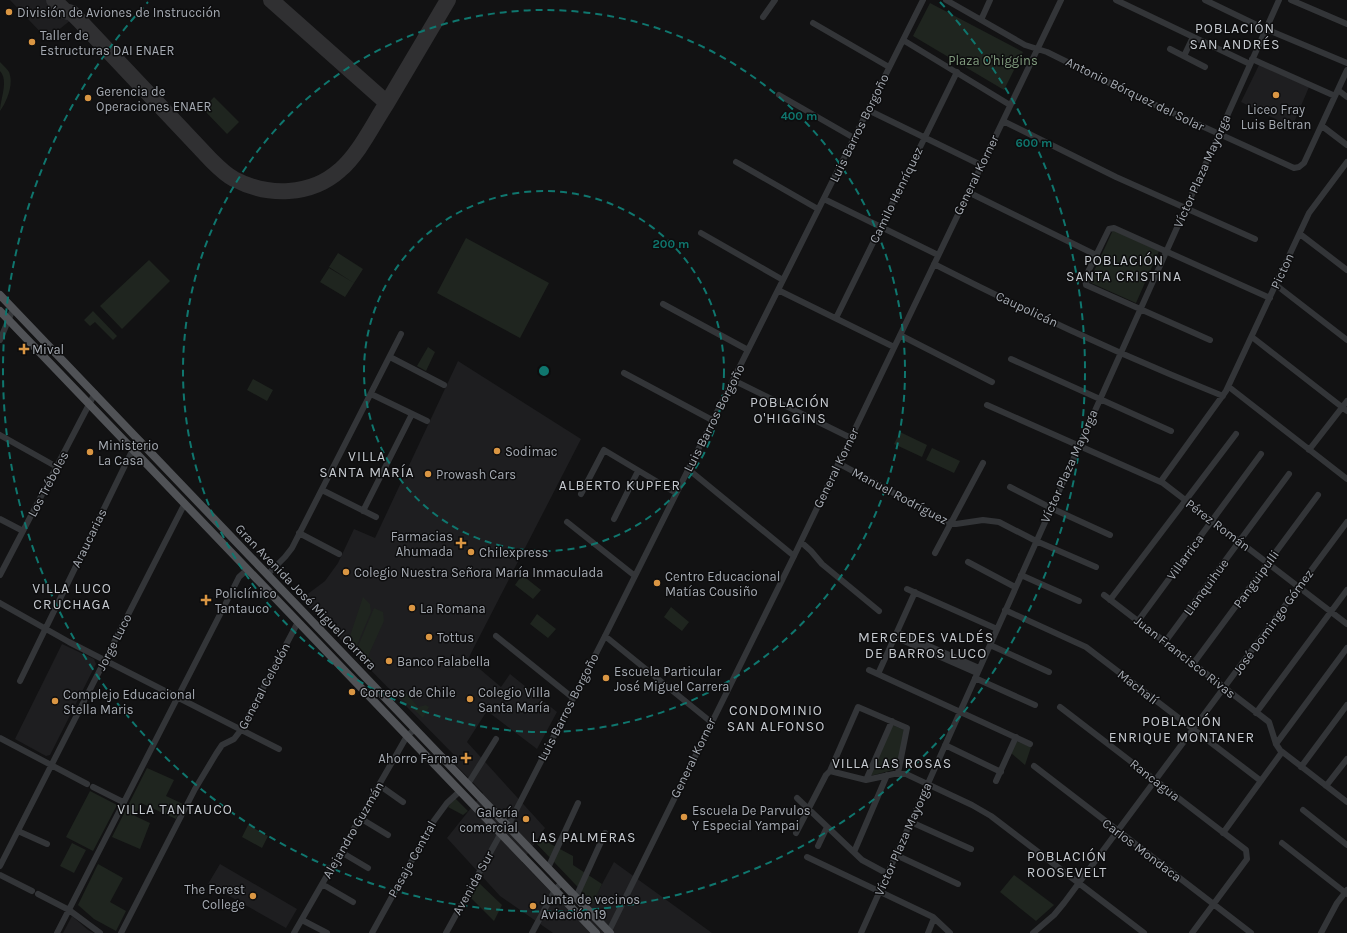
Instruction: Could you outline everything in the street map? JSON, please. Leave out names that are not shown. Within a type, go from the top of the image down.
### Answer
[{"type":"main road","name":"Gran Avenida José Miguel Carrera","points":[[0,295],[609,932]]},
{"type":"main road","name":"Gran Avenida José Miguel Carrera","points":[[0,311],[248,568],[596,933]]},
{"type":"street","points":[[763,17],[775,0]]},
{"type":"street","name":"Luis Barros Borgoño","points":[[501,833],[508,826],[605,636],[923,0]]},
{"type":"street","name":"Antonio Bórquez del Solar","points":[[946,0],[1025,45],[1047,52],[1138,98],[1292,167],[1298,167],[1304,163],[1322,126]]},
{"type":"street","points":[[981,20],[990,0]]},
{"type":"street","points":[[1116,0],[1193,37],[1251,62],[1347,97]]},
{"type":"street","points":[[1205,0],[1266,29],[1347,63]]},
{"type":"street","name":"Víctor Plaza Mayorga","points":[[864,932],[896,855],[1015,587],[1279,0]]},
{"type":"street","points":[[1291,0],[1347,24]]},
{"type":"street","name":"General Korner","points":[[609,932],[711,722],[801,542],[1038,49],[1058,1]]},
{"type":"street","points":[[812,23],[889,67]]},
{"type":"street","points":[[1184,56],[1193,37]]},
{"type":"street","points":[[903,40],[1010,105]]},
{"type":"street","points":[[1170,50],[1205,67]]},
{"type":"street","points":[[1347,70],[1322,126],[1347,145]]},
{"type":"street","name":"Camilo Henríquez","points":[[836,318],[957,72]]},
{"type":"street","points":[[779,95],[854,138]]},
{"type":"street","points":[[868,110],[981,165]]},
{"type":"street","points":[[1003,121],[1085,162],[1255,239]]},
{"type":"street","points":[[736,162],[818,209]]},
{"type":"street","name":"Picton","points":[[1161,481],[1229,387],[1311,210],[1347,162]]},
{"type":"street","points":[[968,192],[1096,255]]},
{"type":"street","points":[[824,199],[938,255]]},
{"type":"street","points":[[1210,340],[1088,286],[1085,283],[1085,278],[1110,228],[1166,251],[1270,298]]},
{"type":"street","points":[[701,233],[783,280]]},
{"type":"street","points":[[1300,234],[1347,270]]},
{"type":"street","name":"Caupolicán","points":[[934,264],[1022,308],[1179,379],[1223,396]]},
{"type":"street","points":[[1276,285],[1347,340]]},
{"type":"street","points":[[778,290],[894,347]]},
{"type":"street","points":[[663,304],[748,350]]},
{"type":"street","points":[[0,340],[13,309]]},
{"type":"street","points":[[268,574],[288,554],[401,334]]},
{"type":"street","points":[[900,335],[992,382]]},
{"type":"street","points":[[1252,337],[1345,409]]},
{"type":"street","points":[[390,357],[444,385]]},
{"type":"street","points":[[1011,359],[1171,431]]},
{"type":"street","points":[[624,373],[712,420]]},
{"type":"street","points":[[733,380],[850,438]]},
{"type":"street","points":[[1229,387],[1347,479]]},
{"type":"street","name":"Los Tréboles","points":[[0,575],[95,393]]},
{"type":"street","points":[[371,394],[427,421]]},
{"type":"street","points":[[1310,450],[1345,409],[1347,401]]},
{"type":"street","name":"Pérez Román","points":[[988,405],[1140,474],[1161,481],[1347,624]]},
{"type":"street","points":[[363,511],[412,414]]},
{"type":"street","points":[[1110,600],[1236,434]]},
{"type":"street","points":[[0,435],[57,466]]},
{"type":"street","name":"Araucarias","points":[[20,681],[133,448],[141,441]]},
{"type":"street","points":[[581,494],[604,450],[676,493]]},
{"type":"street","name":"Villarrica","points":[[1138,621],[1261,454]]},
{"type":"street","name":"Manuel Rodríguez","points":[[838,463],[951,524],[993,521],[1004,524],[1036,541],[1096,567]]},
{"type":"street","points":[[935,553],[984,463]]},
{"type":"street","points":[[688,469],[794,556]]},
{"type":"street","points":[[614,519],[638,471]]},
{"type":"street","name":"Llanquihue","points":[[1165,642],[1289,474]]},
{"type":"street","points":[[1010,487],[1110,535]]},
{"type":"street","points":[[322,490],[376,517]]},
{"type":"street","name":"Panguipulli","points":[[1193,664],[1318,495]]},
{"type":"street","name":"Jorge Luco","points":[[0,866],[185,503]]},
{"type":"street","points":[[0,519],[23,531]]},
{"type":"street","points":[[567,522],[635,576]]},
{"type":"street","name":"José Domingo Gómez","points":[[1033,933],[1058,911],[1194,730],[1347,522]]},
{"type":"street","points":[[299,533],[340,554]]},
{"type":"street","points":[[801,542],[822,564],[879,610]]},
{"type":"street","points":[[968,562],[1015,587]]},
{"type":"street","points":[[57,933],[176,696],[236,582],[248,568]]},
{"type":"street","points":[[1021,575],[1079,601]]},
{"type":"street","points":[[907,589],[997,629]]},
{"type":"street","points":[[1256,712],[1347,590]]},
{"type":"street","points":[[878,674],[915,592]]},
{"type":"street","name":"Juan Francisco Rivas","points":[[1104,595],[1271,724],[1276,744],[1282,752],[1347,802]]},
{"type":"street","points":[[0,603],[45,629],[279,749]]},
{"type":"street","name":"Machalí","points":[[1005,610],[1082,644],[1261,781]]},
{"type":"street","name":"General Celedón","points":[[121,933],[195,789],[222,745],[234,739],[242,730],[298,622]]},
{"type":"street","points":[[896,634],[977,673],[1035,705]]},
{"type":"street","points":[[496,636],[573,698]]},
{"type":"street","points":[[605,636],[711,722]]},
{"type":"street","points":[[990,645],[1050,672]]},
{"type":"street","points":[[1276,744],[1347,648]]},
{"type":"street","points":[[869,670],[1030,744]]},
{"type":"street","points":[[1302,766],[1347,705]]},
{"type":"street","points":[[796,833],[810,810],[826,775],[830,771],[858,707],[907,728],[898,773]]},
{"type":"street","name":"Rancagua","points":[[1060,707],[1244,849],[1248,855],[1247,859],[1213,904]]},
{"type":"street","points":[[866,780],[892,721]]},
{"type":"street","name":"Alejandro Guzmán","points":[[294,933],[379,785],[408,736],[415,728]]},
{"type":"street","points":[[996,781],[1016,737]]},
{"type":"street","points":[[0,738],[87,784]]},
{"type":"street","points":[[468,784],[496,739]]},
{"type":"street","points":[[945,745],[1000,772]]},
{"type":"street","points":[[1223,833],[1282,752]]},
{"type":"street","points":[[1326,786],[1347,759]]},
{"type":"street","name":"Carlos Mondaca","points":[[1034,766],[1251,933]]},
{"type":"street","points":[[830,771],[866,780],[898,773],[909,775],[985,812],[1144,933]]},
{"type":"street","points":[[854,852],[887,775]]},
{"type":"street","points":[[379,785],[404,802]]},
{"type":"street","points":[[93,787],[123,802]]},
{"type":"street","name":"Pasaje Central","points":[[372,933],[441,809],[460,791]]},
{"type":"street","points":[[797,798],[868,864],[888,874]]},
{"type":"street","points":[[548,868],[578,803]]},
{"type":"street","points":[[1303,810],[1347,845]]},
{"type":"street","points":[[360,818],[388,835]]},
{"type":"street","points":[[911,822],[971,849]]},
{"type":"street","points":[[818,846],[828,827]]},
{"type":"street","points":[[18,831],[47,844]]},
{"type":"street","name":"Avenida Sur","points":[[446,933],[501,833]]},
{"type":"street","points":[[576,897],[605,833]]},
{"type":"street","points":[[1282,843],[1346,892],[1336,903],[1321,933]]},
{"type":"street","points":[[341,852],[368,868]]},
{"type":"street","points":[[896,855],[958,884]]},
{"type":"street","points":[[807,857],[934,918],[950,933]]},
{"type":"street","points":[[0,875],[32,891]]},
{"type":"street","points":[[532,933],[555,890],[562,882]]},
{"type":"street","points":[[322,884],[353,902]]},
{"type":"street","points":[[38,894],[69,910],[100,933]]},
{"type":"street","points":[[1192,933],[1213,904]]},
{"type":"street","points":[[928,933],[934,918]]},
{"type":"street","points":[[302,920],[327,933]]},
{"type":"shaded area","points":[[10,0],[60,0],[76,16],[47,39]]},
{"type":"shaded area","name":"Liceo Fray Luis Beltran","points":[[1259,65],[1309,87],[1292,127],[1241,102]]},
{"type":"shaded area","points":[[458,361],[581,439],[468,659],[501,687],[510,674],[557,712],[537,749],[487,711],[467,742],[545,828],[522,862],[581,923],[614,862],[712,933],[553,933],[500,896],[447,838],[483,793],[454,763],[457,758],[301,599],[325,581],[338,563],[354,529],[375,538]]},
{"type":"shaded area","name":"Complejo Educacional Stella Maris","points":[[62,644],[94,659],[96,664],[50,755],[46,756],[15,739]]},
{"type":"shaded area","name":"The Forest College","points":[[220,864],[297,909],[286,928],[208,884]]},
{"type":"shaded area","points":[[72,916],[88,930],[94,933],[63,933]]},
{"type":"green space","name":"Plaza O'higgins","points":[[930,3],[1023,52],[1004,90],[913,36]]},
{"type":"green space","points":[[0,62],[9,72],[11,82],[7,97],[0,111],[4,80],[0,71]]},
{"type":"green space","points":[[214,97],[239,122],[227,134],[203,109]]},
{"type":"green space","points":[[1113,230],[1159,251],[1136,303],[1089,282]]},
{"type":"green space","points":[[466,238],[549,283],[520,338],[437,293]]},
{"type":"green space","points":[[338,253],[363,269],[354,283],[329,267]]},
{"type":"green space","points":[[149,260],[170,281],[122,329],[100,306]]},
{"type":"green space","points":[[329,268],[354,283],[345,297],[320,282]]},
{"type":"green space","points":[[93,311],[117,336],[113,340],[95,322],[90,326],[84,320]]},
{"type":"green space","points":[[428,347],[435,352],[426,371],[417,366]]},
{"type":"green space","points":[[253,379],[273,390],[267,401],[247,390]]},
{"type":"green space","points":[[900,432],[927,445],[922,457],[894,444]]},
{"type":"green space","points":[[932,448],[960,461],[954,473],[926,460]]},
{"type":"green space","points":[[522,575],[541,590],[533,599],[515,585]]},
{"type":"green space","points":[[363,597],[370,604],[371,612],[355,650],[348,642]]},
{"type":"green space","points":[[671,607],[689,622],[682,631],[664,617]]},
{"type":"green space","points":[[374,608],[383,612],[384,621],[368,656],[372,659],[368,665],[356,651]]},
{"type":"green space","points":[[537,614],[556,629],[548,638],[530,624]]},
{"type":"green space","points":[[403,689],[418,707],[426,705],[429,707],[423,718],[397,694]]},
{"type":"green space","points":[[892,725],[905,730],[897,769],[870,776]]},
{"type":"green space","points":[[1016,741],[1031,747],[1025,765],[1011,753]]},
{"type":"green space","points":[[147,768],[174,780],[166,796],[183,804],[176,819],[141,803],[135,816],[150,823],[140,849],[112,837]]},
{"type":"green space","points":[[90,791],[117,805],[93,851],[66,837]]},
{"type":"green space","points":[[455,798],[468,811],[463,815],[448,807]]},
{"type":"green space","points":[[248,825],[268,836],[262,848],[242,837]]},
{"type":"green space","points":[[537,840],[543,842],[545,841],[573,856],[573,865],[602,884],[593,903],[535,842]]},
{"type":"green space","points":[[72,843],[86,850],[74,873],[60,866]]},
{"type":"green space","points":[[98,864],[123,878],[110,902],[126,911],[116,931],[94,919],[78,905]]},
{"type":"green space","points":[[1014,875],[1054,905],[1036,921],[1000,892]]},
{"type":"green space","points":[[479,883],[502,905],[494,921],[470,897]]},
{"type":"taxiway","points":[[54,0],[65,11],[72,13],[79,20],[216,165],[231,177],[247,185],[261,189],[289,191],[303,189],[329,179],[353,156],[387,103]]},
{"type":"taxiway","points":[[271,0],[387,103],[448,0]]},
{"type":"place","name":"División de Aviones de Instrucción","points":[[9,12]]},
{"type":"place","name":"Taller de Estructuras DAI ENAER","points":[[32,42]]},
{"type":"place","name":"Liceo Fray Luis Beltran","points":[[1276,95]]},
{"type":"place","name":"Gerencia de Operaciones ENAER","points":[[88,98]]},
{"type":"place","name":"Mival","points":[[24,349]]},
{"type":"place","name":"Sodimac","points":[[497,451]]},
{"type":"place","name":"Ministerio La Casa","points":[[90,452]]},
{"type":"place","name":"Prowash Cars","points":[[428,474]]},
{"type":"place","name":"Farmacias Ahumada","points":[[461,543]]},
{"type":"place","name":"Chilexpress","points":[[471,552]]},
{"type":"place","name":"Colegio Nuestra Señora María Inmaculada","points":[[346,572]]},
{"type":"place","name":"Centro Educacional Matías Cousiño","points":[[657,583]]},
{"type":"place","name":"Policlínico Tantauco","points":[[206,600]]},
{"type":"place","name":"La Romana","points":[[412,608]]},
{"type":"place","name":"Tottus","points":[[429,637]]},
{"type":"place","name":"Banco Falabella","points":[[389,661]]},
{"type":"place","name":"Escuela Particular José Miguel Carrera","points":[[606,678]]},
{"type":"place","name":"Correos de Chile","points":[[352,692]]},
{"type":"place","name":"Colegio Villa Santa María","points":[[470,699]]},
{"type":"place","name":"Complejo Educacional Stella Maris","points":[[55,701]]},
{"type":"place","name":"Ahorro Farma","points":[[466,758]]},
{"type":"place","name":"Escuela De Parvulos Y Especial Yampai","points":[[684,817]]},
{"type":"place","name":"Galería comercial","points":[[526,819]]},
{"type":"place","name":"The Forest College","points":[[253,896]]},
{"type":"place","name":"Junta de vecinos Aviación 19","points":[[533,906]]},
{"type":"district","name":"POBLACIÓN SAN ANDRÉS","points":[[1235,36]]},
{"type":"district","name":"POBLACIÓN SANTA CRISTINA","points":[[1124,268]]},
{"type":"district","name":"POBLACIÓN O'HIGGINS","points":[[790,410]]},
{"type":"district","name":"VILLA SANTA MARÍA","points":[[367,464]]},
{"type":"district","name":"ALBERTO KUPFER","points":[[620,485]]},
{"type":"district","name":"VILLA LUCO CRUCHAGA","points":[[72,596]]},
{"type":"district","name":"MERCEDES VALDÉS DE BARROS LUCO","points":[[926,646]]},
{"type":"district","name":"CONDOMINIO SAN ALFONSO","points":[[776,718]]},
{"type":"district","name":"POBLACIÓN ENRIQUE MONTANER","points":[[1182,730]]},
{"type":"district","name":"VILLA LAS ROSAS","points":[[892,763]]},
{"type":"district","name":"VILLA TANTAUCO","points":[[175,809]]},
{"type":"district","name":"LAS PALMERAS","points":[[584,837]]},
{"type":"district","name":"POBLACIÓN ROOSEVELT","points":[[1067,864]]}]
